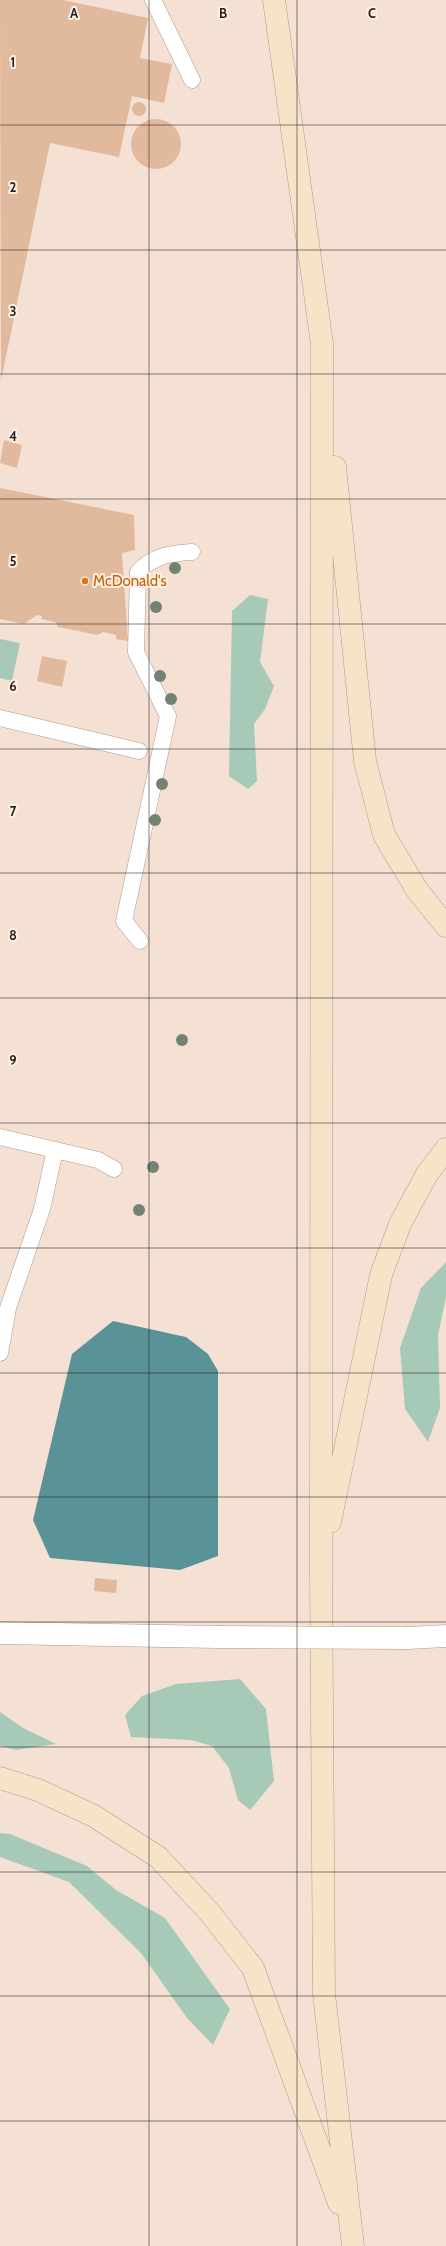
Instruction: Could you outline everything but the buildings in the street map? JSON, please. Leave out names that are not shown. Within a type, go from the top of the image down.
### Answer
[{"type":"main road","points":[[274,0],[322,344],[365,761],[384,835],[417,890],[446,926]]},
{"type":"main road","points":[[322,344],[321,1568],[324,1994],[352,2241]]},
{"type":"main road","points":[[321,1568],[381,1275],[400,1224],[427,1174],[446,1149]]},
{"type":"main road","points":[[0,1778],[38,1790],[94,1816],[158,1857],[210,1913],[253,1968],[352,2241]]},
{"type":"street","points":[[0,1632],[217,1637],[408,1638],[446,1636]]},
{"type":"lane","points":[[153,0],[192,80]]},
{"type":"lane","points":[[140,941],[124,921],[168,716],[136,652],[138,572],[145,564],[167,554],[192,552]]},
{"type":"lane","points":[[0,718],[139,750]]},
{"type":"lane","points":[[0,1137],[98,1160],[114,1169]]},
{"type":"lane","points":[[0,1353],[8,1308],[42,1209],[54,1150]]},
{"type":"green space","points":[[250,595],[268,599],[260,662],[274,686],[265,709],[254,724],[257,781],[248,789],[229,776],[232,611]]},
{"type":"green space","points":[[0,639],[20,643],[12,681],[0,678]]},
{"type":"green space","points":[[446,1262],[446,1297],[438,1335],[440,1408],[428,1442],[405,1409],[400,1348],[421,1288]]},
{"type":"green space","points":[[240,1679],[266,1709],[274,1781],[250,1810],[238,1800],[229,1768],[212,1746],[191,1740],[131,1737],[125,1715],[142,1696],[176,1684]]},
{"type":"green space","points":[[0,1712],[23,1728],[56,1744],[16,1750],[0,1746]]},
{"type":"green space","points":[[0,1833],[10,1834],[87,1866],[116,1890],[165,1918],[230,2009],[213,2045],[187,2018],[141,1953],[69,1882],[0,1857]]},
{"type":"water","points":[[113,1321],[186,1337],[208,1354],[218,1371],[218,1556],[180,1570],[50,1558],[33,1520],[72,1354]]},
{"type":"place","name":"McDonald's","points":[[85,581]]}]
